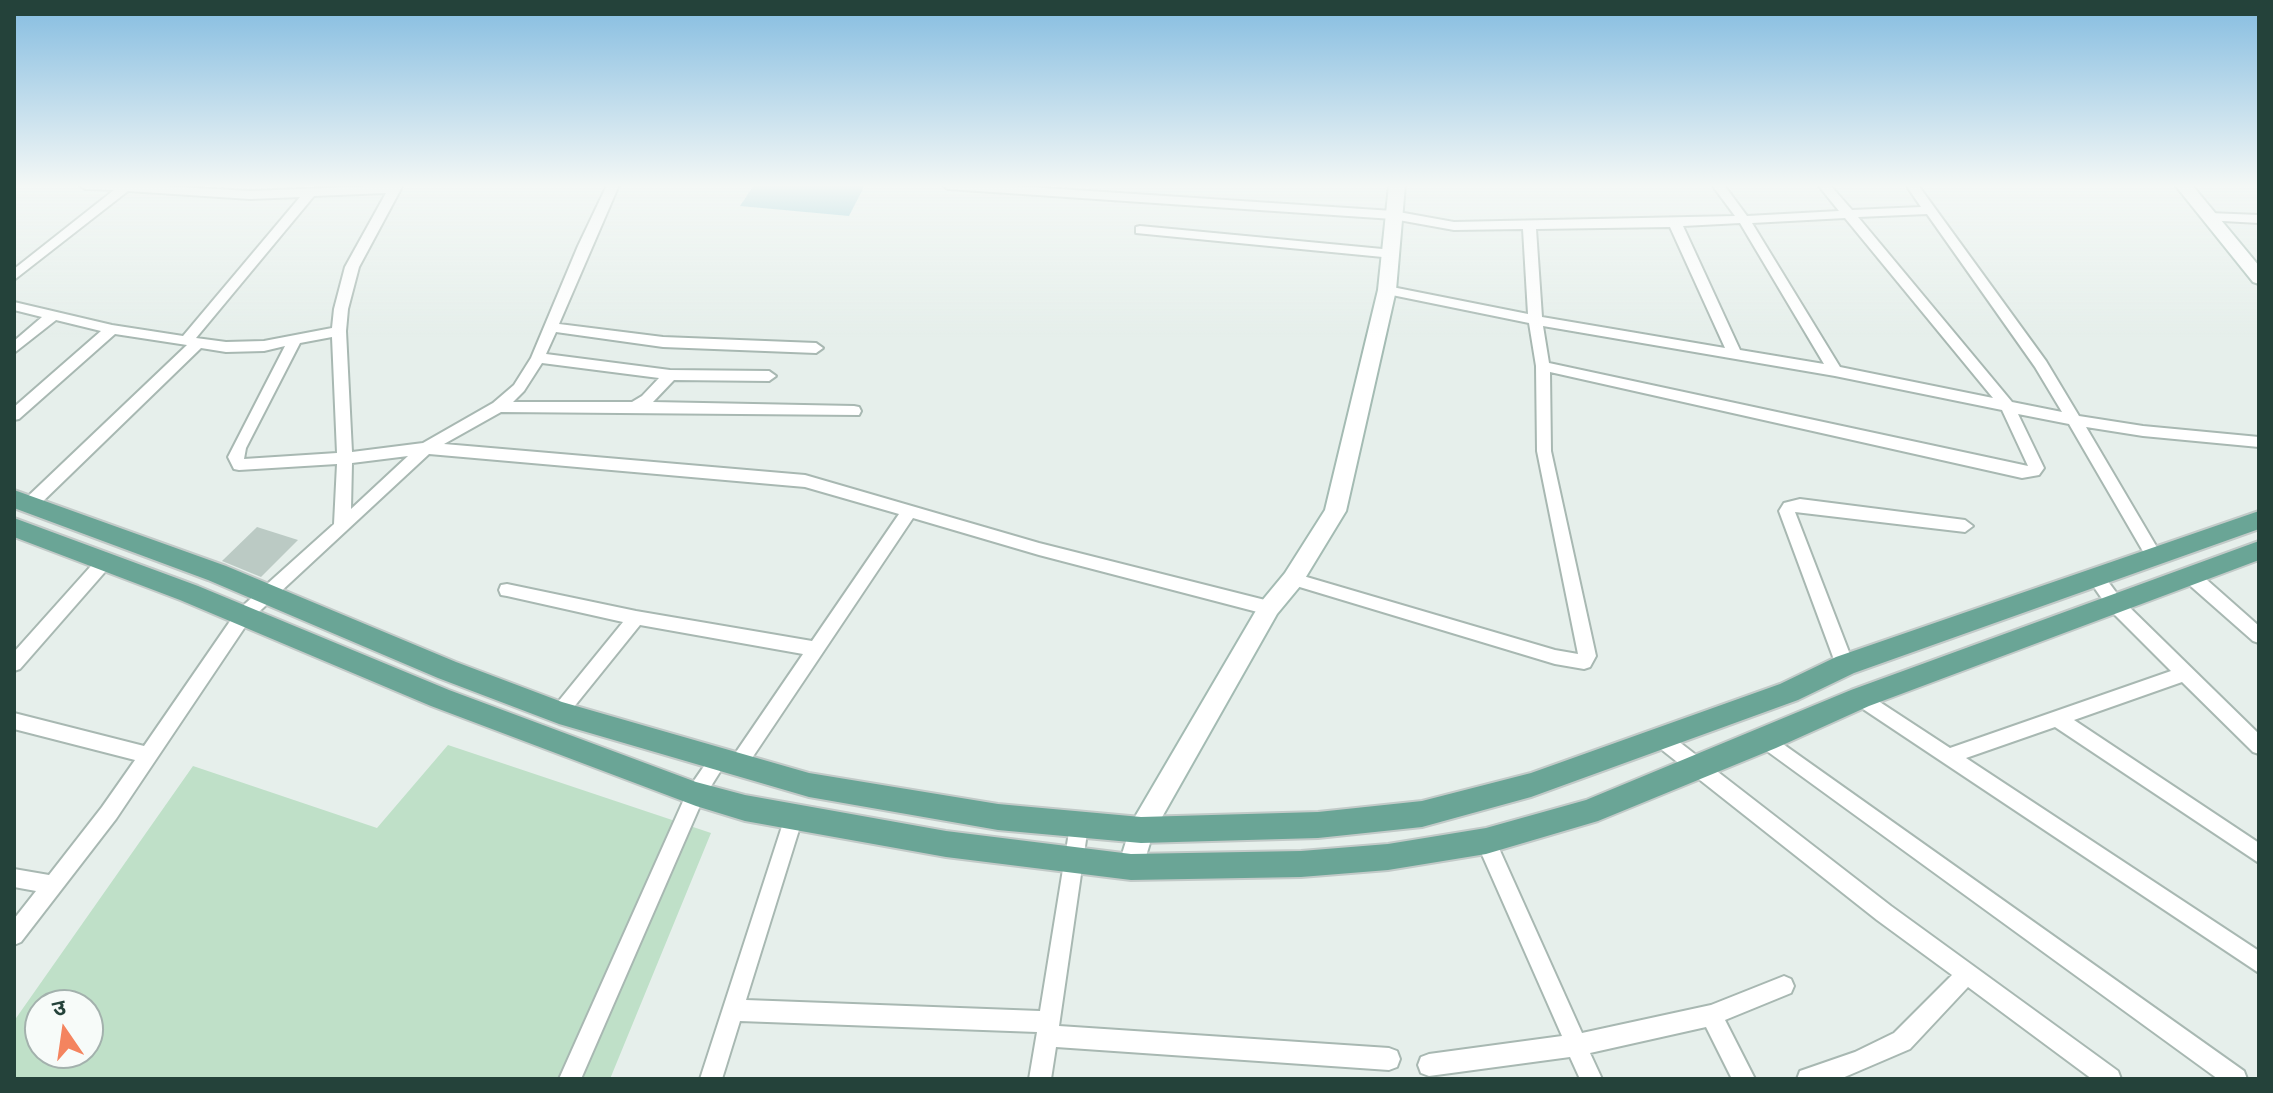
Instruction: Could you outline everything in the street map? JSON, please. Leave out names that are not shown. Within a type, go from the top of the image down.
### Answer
[{"type":"main road","points":[[18,518],[105,561],[440,698],[696,794],[794,817],[946,844],[1131,867],[1301,864],[1388,857],[1486,841],[1588,812],[1766,740],[1860,698],[2259,550]]},
{"type":"main road","points":[[18,518],[266,594],[559,713],[809,785],[942,809],[1079,826],[1141,830],[1318,825],[1422,814],[1531,785],[1663,740],[1789,692],[1845,665],[2259,520]]},
{"type":"street","points":[[14,276],[64,236]]},
{"type":"street","points":[[18,518],[192,342],[276,236]]},
{"type":"street","points":[[342,526],[345,458],[339,331],[344,290],[369,236]]},
{"type":"street","points":[[14,935],[109,813],[243,616],[426,448],[498,407],[519,388],[538,358],[591,236]]},
{"type":"street","points":[[1203,236],[1393,254]]},
{"type":"street","points":[[1131,867],[1141,830],[1269,608],[1293,579],[1335,511],[1387,290],[1393,236]]},
{"type":"street","points":[[1293,579],[1555,657],[1584,662],[1587,656],[1585,645],[1544,451],[1543,366],[1535,320],[1530,236]]},
{"type":"street","points":[[1681,236],[1734,353]]},
{"type":"street","points":[[1754,236],[1835,371]]},
{"type":"street","points":[[1543,366],[2022,472],[2034,471],[2036,468],[2008,407],[1868,236]]},
{"type":"street","points":[[1950,236],[2041,364],[2154,556]]},
{"type":"street","points":[[2225,236],[2259,278]]},
{"type":"street","points":[[1387,290],[1535,320],[1835,371],[2074,420],[2143,431],[2259,442]]},
{"type":"street","points":[[14,306],[112,329],[245,347],[339,331]]},
{"type":"street","points":[[14,348],[52,316]]},
{"type":"street","points":[[551,327],[663,342],[816,348]]},
{"type":"street","points":[[14,415],[112,329]]},
{"type":"street","points":[[295,340],[236,457],[239,465],[345,458],[426,448],[773,476],[805,481],[1039,549],[1269,608]]},
{"type":"street","points":[[538,358],[670,375],[769,376]]},
{"type":"street","points":[[635,407],[647,400],[670,375]]},
{"type":"street","points":[[498,407],[854,411]]},
{"type":"street","points":[[1845,665],[1787,511],[1790,507],[1800,505],[1965,526]]},
{"type":"street","points":[[570,1079],[696,794],[728,762],[816,649],[910,510]]},
{"type":"street","points":[[14,664],[105,561]]},
{"type":"street","points":[[2095,577],[2115,604],[2259,746]]},
{"type":"street","points":[[2192,577],[2259,636]]},
{"type":"street","points":[[507,590],[636,618],[816,649]]},
{"type":"street","points":[[559,713],[636,618]]},
{"type":"street","points":[[1950,756],[2183,674]]},
{"type":"street","points":[[1860,698],[2259,963]]},
{"type":"street","points":[[2056,718],[2259,854]]},
{"type":"street","points":[[14,721],[147,755]]},
{"type":"street","points":[[1663,740],[1966,975],[2110,1079]]},
{"type":"street","points":[[1766,740],[2236,1079]]},
{"type":"street","points":[[711,1079],[794,817]]},
{"type":"street","points":[[1040,1079],[1079,826]]},
{"type":"street","points":[[1486,841],[1591,1079]]},
{"type":"street","points":[[14,878],[53,885]]},
{"type":"street","points":[[1808,1079],[1872,1057],[1902,1041],[1966,975]]},
{"type":"street","points":[[1429,1065],[1577,1045],[1711,1015],[1784,986]]},
{"type":"street","points":[[735,1010],[1046,1029],[1389,1059]]},
{"type":"street","points":[[1711,1015],[1744,1079]]},
{"type":"green space","points":[[448,745],[711,833],[610,1079],[14,1079],[14,1021],[24,1007],[24,1069],[104,1069],[104,989],[36,989],[193,766],[377,828]]},
{"type":"building","points":[[257,527],[298,540],[261,577],[222,561]]}]
